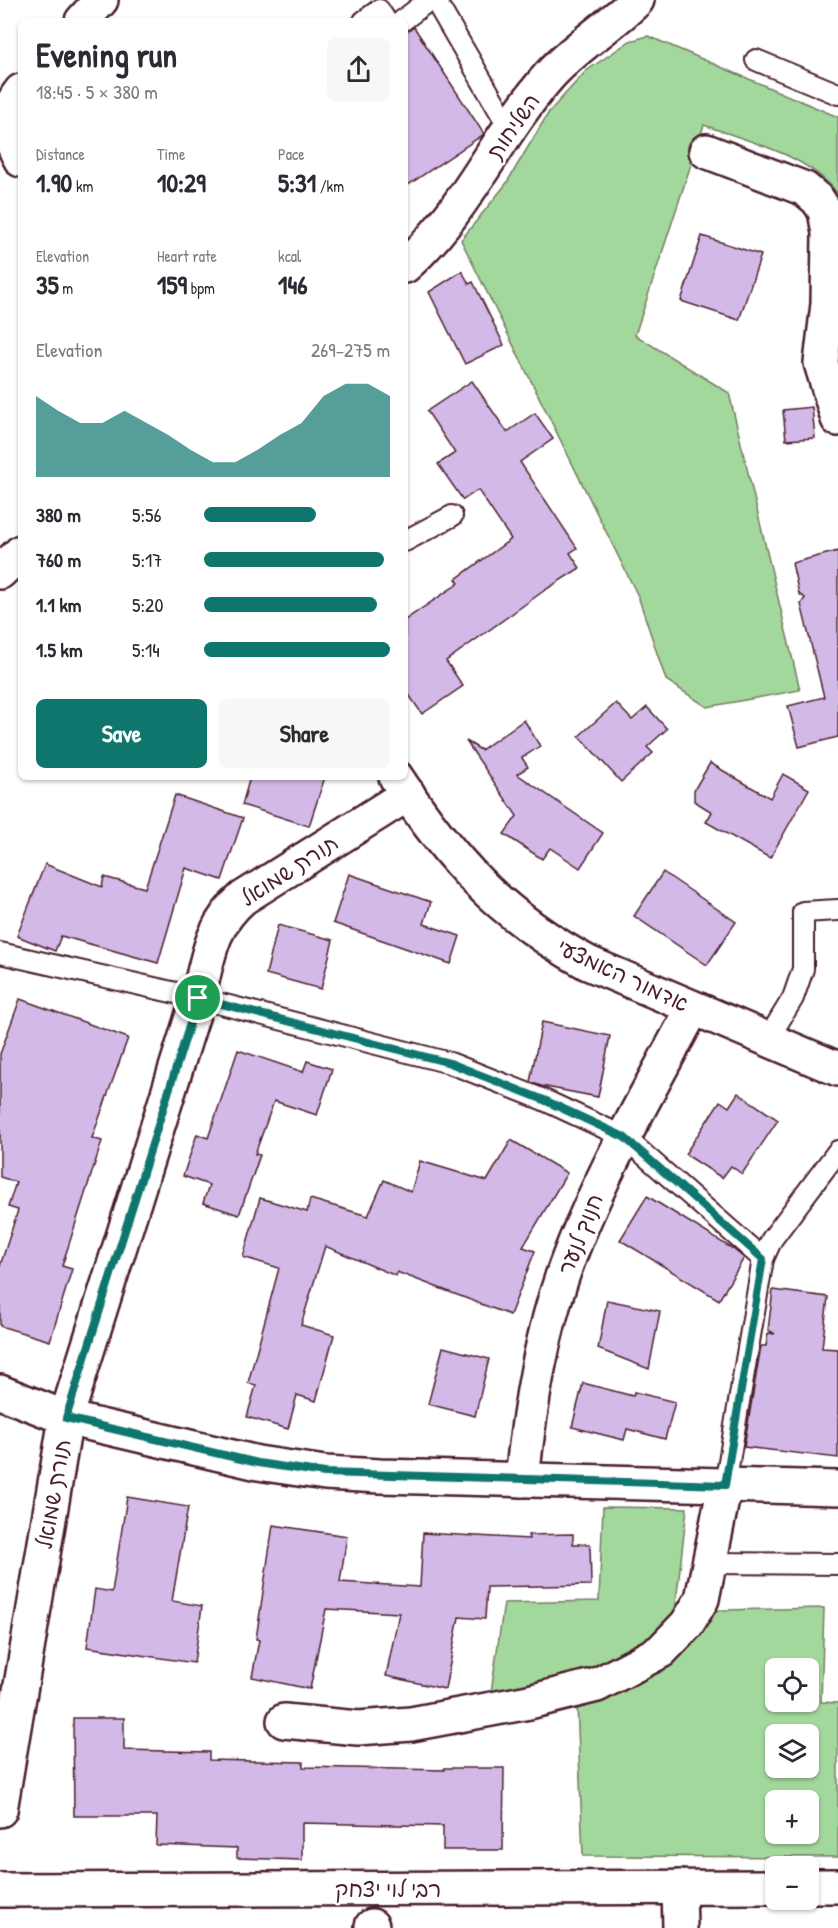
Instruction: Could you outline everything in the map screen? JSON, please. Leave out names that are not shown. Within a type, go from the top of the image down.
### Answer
[{"type":"street","points":[[85,18],[101,0]]},
{"type":"street","name":"השליחות","points":[[408,263],[448,219],[549,76],[637,0]]},
{"type":"street","points":[[16,97],[8,115],[8,128],[18,154]]},
{"type":"street","points":[[706,151],[805,189],[818,200],[825,211],[829,233],[828,304],[821,363],[838,419]]},
{"type":"street","points":[[0,572],[18,555]]},
{"type":"street","name":"תורת שמואל","points":[[0,1810],[7,1730],[66,1418],[198,998],[214,934],[221,921],[236,903],[402,786]]},
{"type":"street","name":"אדמור האמצעי","points":[[402,786],[440,841],[467,873],[496,901],[556,945],[588,963],[838,1069]]},
{"type":"street","name":"חנוך לנער","points":[[522,1480],[541,1354],[562,1275],[592,1200],[693,1008]]},
{"type":"street","points":[[0,1392],[66,1418],[250,1461],[291,1468],[361,1475],[838,1488]]},
{"type":"street","points":[[284,1721],[358,1728],[411,1724],[529,1702],[597,1685],[661,1651],[687,1624],[702,1599],[725,1485]]},
{"type":"street","points":[[819,1886],[838,1886]]},
{"type":"street","points":[[679,1887],[680,1928]]},
{"type":"street","name":"רבי לוי יצחק","points":[[0,1890],[765,1887]]},
{"type":"lane","points":[[406,18],[429,0]]},
{"type":"lane","points":[[435,0],[510,129]]},
{"type":"lane","points":[[368,18],[380,10],[384,18]]},
{"type":"lane","points":[[756,60],[838,94]]},
{"type":"lane","points":[[408,539],[452,516]]},
{"type":"lane","points":[[768,1039],[793,998],[803,969],[803,912],[838,910]]},
{"type":"lane","points":[[0,953],[198,998],[450,1063],[544,1100],[624,1137],[763,1259]]},
{"type":"lane","points":[[725,1485],[763,1259],[772,1239],[838,1151]]},
{"type":"lane","points":[[709,1563],[838,1564]]},
{"type":"green space","points":[[648,36],[838,117],[838,194],[825,180],[794,159],[704,125],[635,335],[729,393],[800,690],[707,707],[666,680],[638,596],[461,240],[506,184],[549,112],[586,71],[630,41]]},
{"type":"green space","points":[[603,1507],[687,1508],[675,1611],[824,1608],[821,1702],[838,1703],[838,1857],[583,1856],[576,1677],[491,1692],[504,1603],[599,1601]]},
{"type":"building","points":[[414,27],[484,134],[408,185],[408,30]]},
{"type":"building","points":[[702,236],[761,255],[739,320],[681,301]]},
{"type":"building","points":[[462,271],[469,284],[473,282],[504,345],[465,364],[429,292]]},
{"type":"building","points":[[472,381],[507,432],[535,413],[553,439],[520,462],[577,548],[570,553],[580,568],[545,590],[446,661],[463,686],[422,714],[408,693],[408,618],[459,583],[456,579],[511,539],[478,490],[463,500],[438,464],[455,453],[427,411]]},
{"type":"building","points":[[812,407],[815,438],[786,440],[783,410]]},
{"type":"building","points":[[838,551],[838,737],[799,747],[788,706],[824,697],[801,604],[805,598],[799,594],[792,563]]},
{"type":"building","points":[[616,703],[632,720],[647,707],[667,729],[647,747],[653,753],[621,782],[579,736]]},
{"type":"building","points":[[524,720],[540,746],[522,758],[528,767],[517,774],[603,833],[580,868],[550,848],[542,859],[504,834],[517,816],[466,741],[481,750]]},
{"type":"building","points":[[710,763],[770,798],[783,774],[809,789],[770,858],[706,822],[712,812],[694,801],[694,790]]},
{"type":"building","points":[[249,780],[324,780],[309,826],[242,805]]},
{"type":"building","points":[[175,795],[243,818],[222,880],[186,868],[158,963],[61,936],[55,951],[17,936],[45,864],[102,887],[104,877],[145,888]]},
{"type":"building","points":[[663,872],[736,922],[707,965],[634,916]]},
{"type":"building","points":[[349,874],[431,902],[424,924],[460,936],[451,964],[333,923]]},
{"type":"building","points":[[278,925],[333,940],[321,989],[266,974]]},
{"type":"building","points":[[20,999],[128,1038],[92,1138],[102,1141],[62,1266],[72,1269],[50,1341],[0,1326],[0,1266],[18,1210],[8,1207],[16,1182],[0,1177],[0,1054]]},
{"type":"building","points":[[542,1022],[610,1036],[598,1097],[530,1082]]},
{"type":"building","points":[[238,1050],[303,1072],[307,1061],[332,1069],[317,1115],[274,1101],[255,1154],[260,1155],[239,1215],[203,1203],[209,1185],[183,1176],[197,1134],[208,1138]]},
{"type":"building","points":[[738,1093],[778,1120],[742,1174],[731,1166],[722,1178],[685,1154],[720,1101],[729,1107]]},
{"type":"building","points":[[511,1140],[567,1173],[523,1247],[535,1251],[510,1315],[397,1272],[396,1276],[325,1246],[301,1325],[334,1335],[316,1401],[297,1395],[288,1429],[247,1417],[256,1385],[248,1383],[279,1268],[243,1257],[260,1198],[307,1212],[310,1199],[368,1216],[384,1180],[411,1192],[420,1161],[487,1181]]},
{"type":"building","points":[[647,1196],[744,1258],[719,1300],[620,1240]]},
{"type":"building","points":[[773,1290],[828,1297],[822,1348],[838,1349],[838,1458],[744,1447],[761,1346],[766,1346],[768,1333],[775,1334],[768,1330]]},
{"type":"building","points":[[607,1300],[660,1311],[649,1369],[598,1349]]},
{"type":"building","points":[[443,1347],[489,1359],[475,1416],[428,1404]]},
{"type":"building","points":[[583,1383],[633,1396],[634,1392],[675,1402],[665,1439],[627,1429],[624,1440],[572,1427]]},
{"type":"building","points":[[127,1497],[188,1507],[172,1601],[202,1606],[194,1663],[87,1647],[95,1589],[112,1592]]},
{"type":"building","points":[[273,1525],[347,1536],[340,1582],[420,1587],[423,1533],[529,1539],[528,1535],[573,1534],[573,1544],[590,1544],[591,1585],[487,1587],[485,1619],[459,1617],[445,1689],[386,1676],[399,1613],[326,1609],[310,1689],[252,1677],[259,1640],[256,1639]]},
{"type":"building","points":[[73,1718],[124,1718],[124,1750],[209,1752],[209,1760],[303,1762],[303,1767],[444,1770],[444,1768],[504,1768],[503,1850],[443,1850],[443,1826],[302,1823],[302,1860],[237,1858],[237,1848],[156,1845],[157,1816],[74,1816]]},
{"type":"route","points":[[198,998],[450,1063],[544,1100],[624,1137],[763,1259],[725,1485],[325,1473],[258,1463],[66,1418],[198,998]]}]
